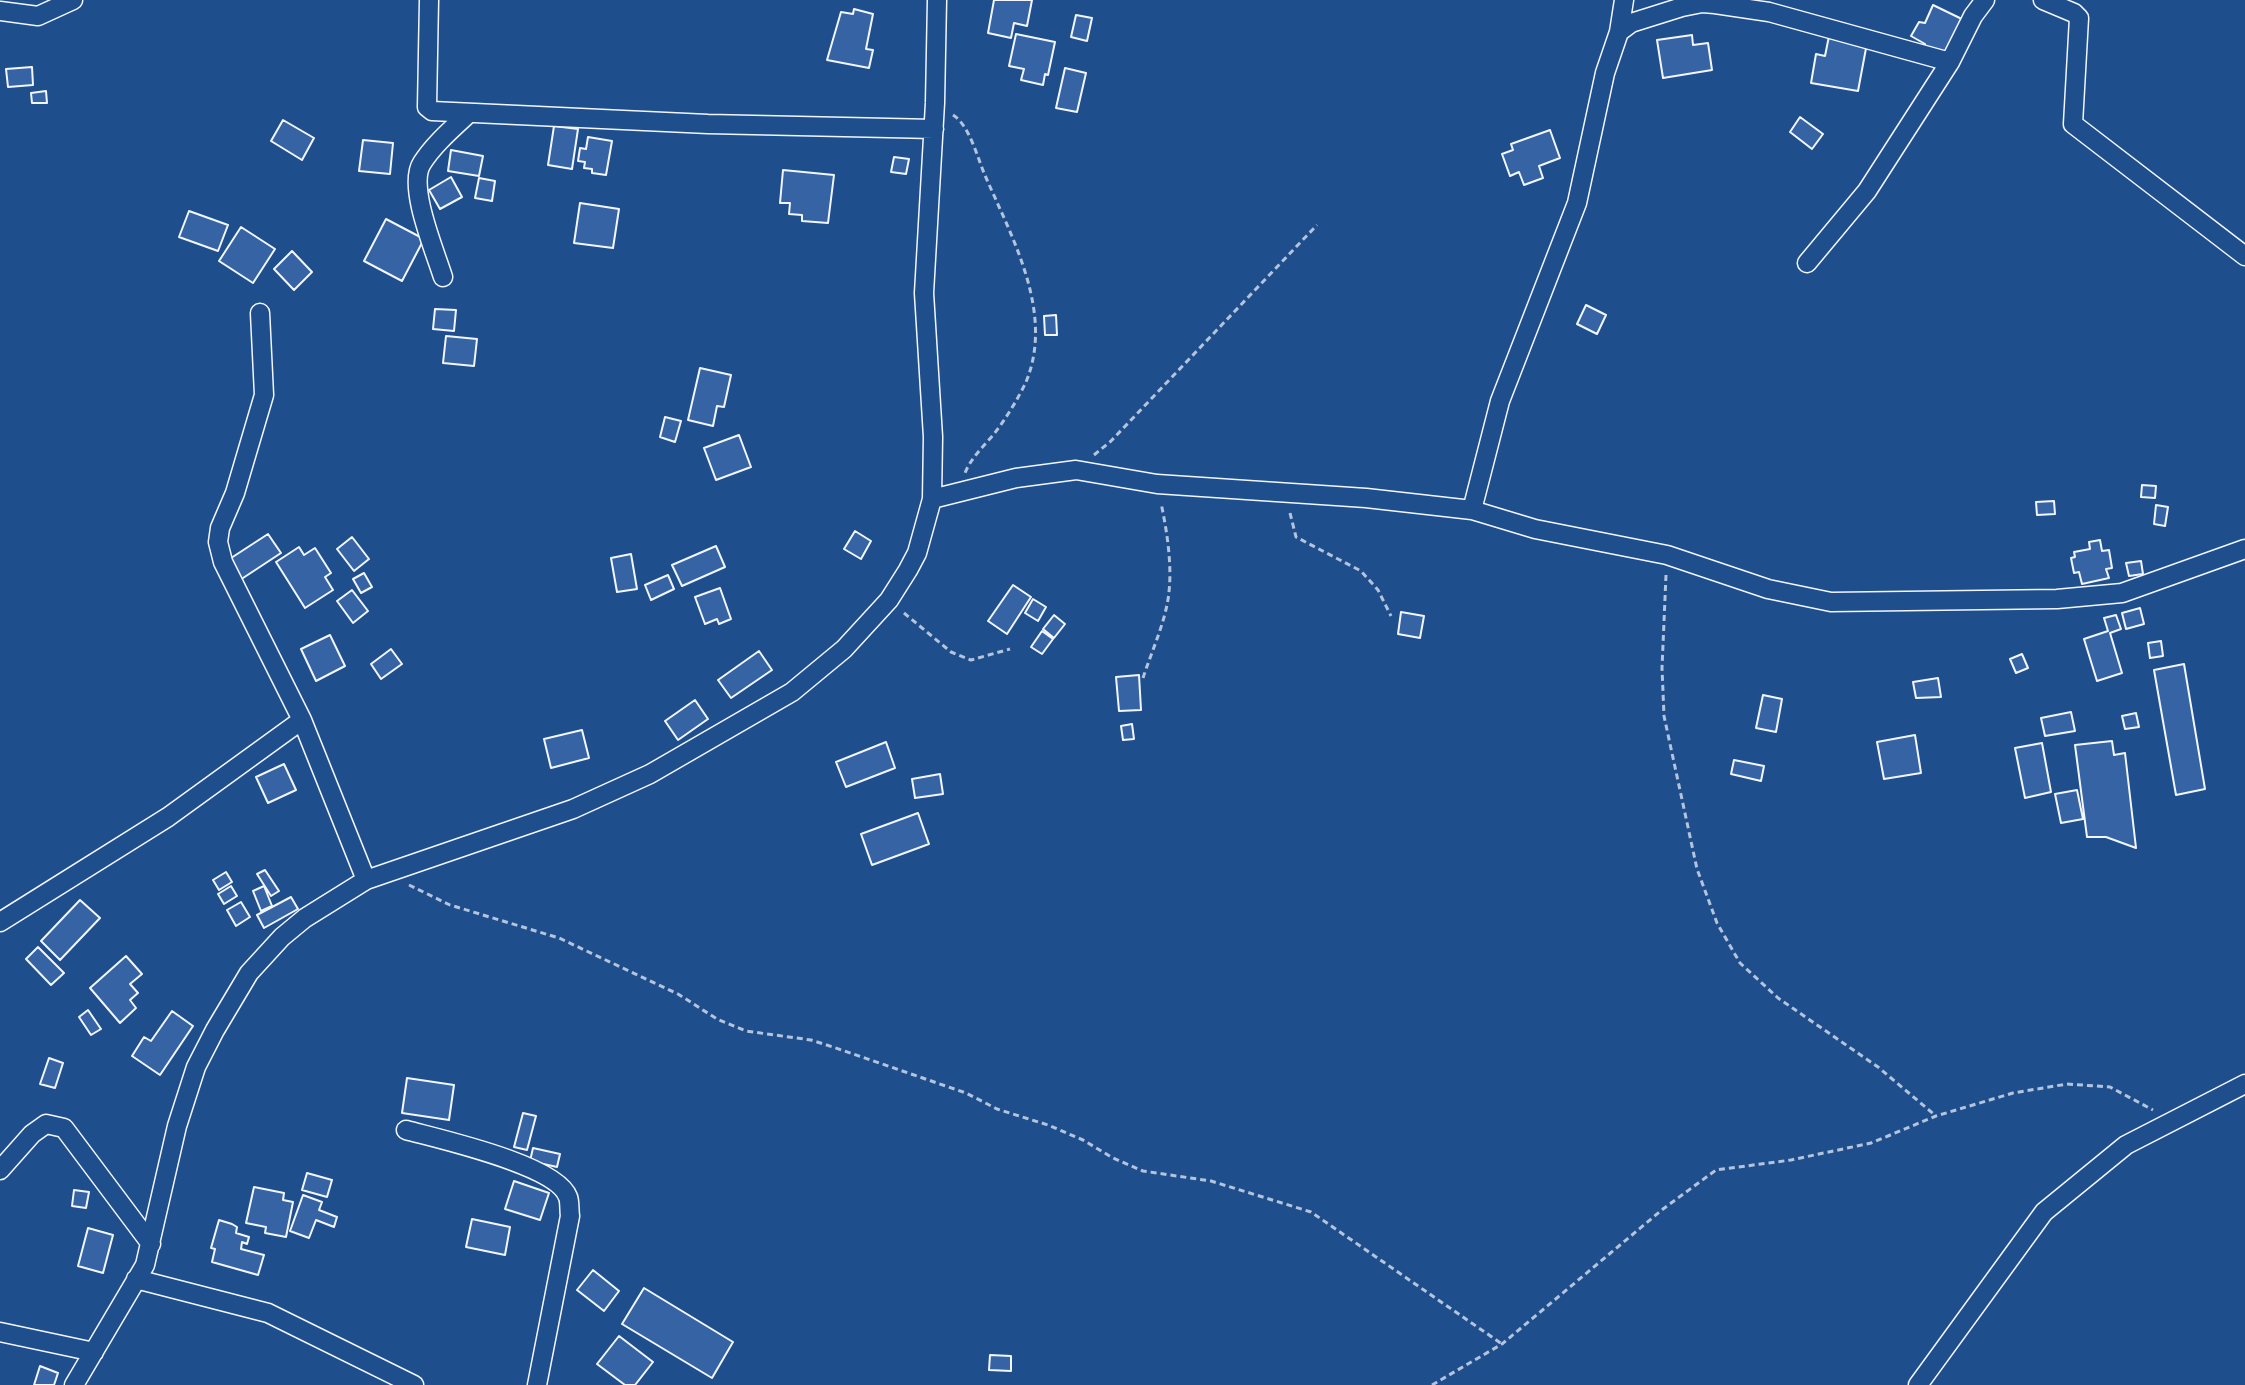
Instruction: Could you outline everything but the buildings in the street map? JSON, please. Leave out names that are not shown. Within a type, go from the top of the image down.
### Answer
[{"type":"street","points":[[0,11],[38,16],[73,0]]},
{"type":"street","points":[[429,0],[425,93],[427,107],[438,112],[708,124],[934,129]]},
{"type":"street","points":[[74,1385],[145,1265],[177,1126],[196,1067],[249,973],[282,937],[305,918],[366,880],[523,828],[650,774],[792,692],[844,649],[889,600],[917,553],[932,499],[933,437],[924,293],[934,129],[937,0]]},
{"type":"street","points":[[1472,510],[1500,401],[1577,203],[1624,0]]},
{"type":"street","points":[[1807,263],[1867,191],[1950,62],[1973,16],[1985,0]]},
{"type":"street","points":[[2043,0],[2079,18],[2073,124],[2245,256]]},
{"type":"street","points":[[1619,32],[1631,23],[1682,7],[1715,4],[1769,12],[1950,62]]},
{"type":"street","points":[[443,277],[419,198],[417,177],[422,163],[469,113]]},
{"type":"street","points":[[260,313],[264,395],[218,542],[223,562],[302,720],[366,880]]},
{"type":"street","points":[[932,499],[1016,478],[1076,470],[1157,484],[1472,510],[1535,529],[1667,555],[1768,589],[1831,602],[2057,599],[2122,593],[2245,549]]},
{"type":"street","points":[[0,922],[168,817],[302,720]]},
{"type":"street","points":[[1918,1385],[2044,1212],[2126,1145],[2245,1084]]},
{"type":"street","points":[[0,1170],[32,1134],[46,1124],[64,1128],[151,1244]]},
{"type":"street","points":[[406,1130],[479,1150],[542,1172],[568,1196],[570,1216],[537,1385]]},
{"type":"street","points":[[136,1279],[268,1313],[414,1385]]},
{"type":"street","points":[[0,1332],[94,1352]]},
{"type":"path","points":[[935,103],[959,119],[971,142],[1022,259],[1035,319],[1033,359],[1025,383],[996,431],[969,463],[955,495]]},
{"type":"path","points":[[1076,470],[1111,441],[1317,225]]},
{"type":"path","points":[[1143,678],[1169,591],[1164,515],[1157,484]]},
{"type":"path","points":[[1288,493],[1291,524],[1296,537],[1361,571],[1378,590],[1391,616]]},
{"type":"path","points":[[1667,555],[1662,668],[1664,716],[1697,869],[1717,923],[1740,963],[1778,998],[1878,1067],[1936,1116]]},
{"type":"path","points":[[889,600],[951,652],[971,660],[1010,649]]},
{"type":"path","points":[[384,873],[450,905],[559,938],[678,994],[717,1019],[746,1031],[822,1043],[966,1093],[997,1109],[1048,1125],[1143,1171],[1211,1181],[1311,1212],[1502,1344]]},
{"type":"path","points":[[1432,1385],[1502,1344],[1663,1209],[1716,1170],[1791,1160],[1871,1143],[1936,1116],[2013,1093],[2067,1084],[2110,1087],[2174,1121]]}]
